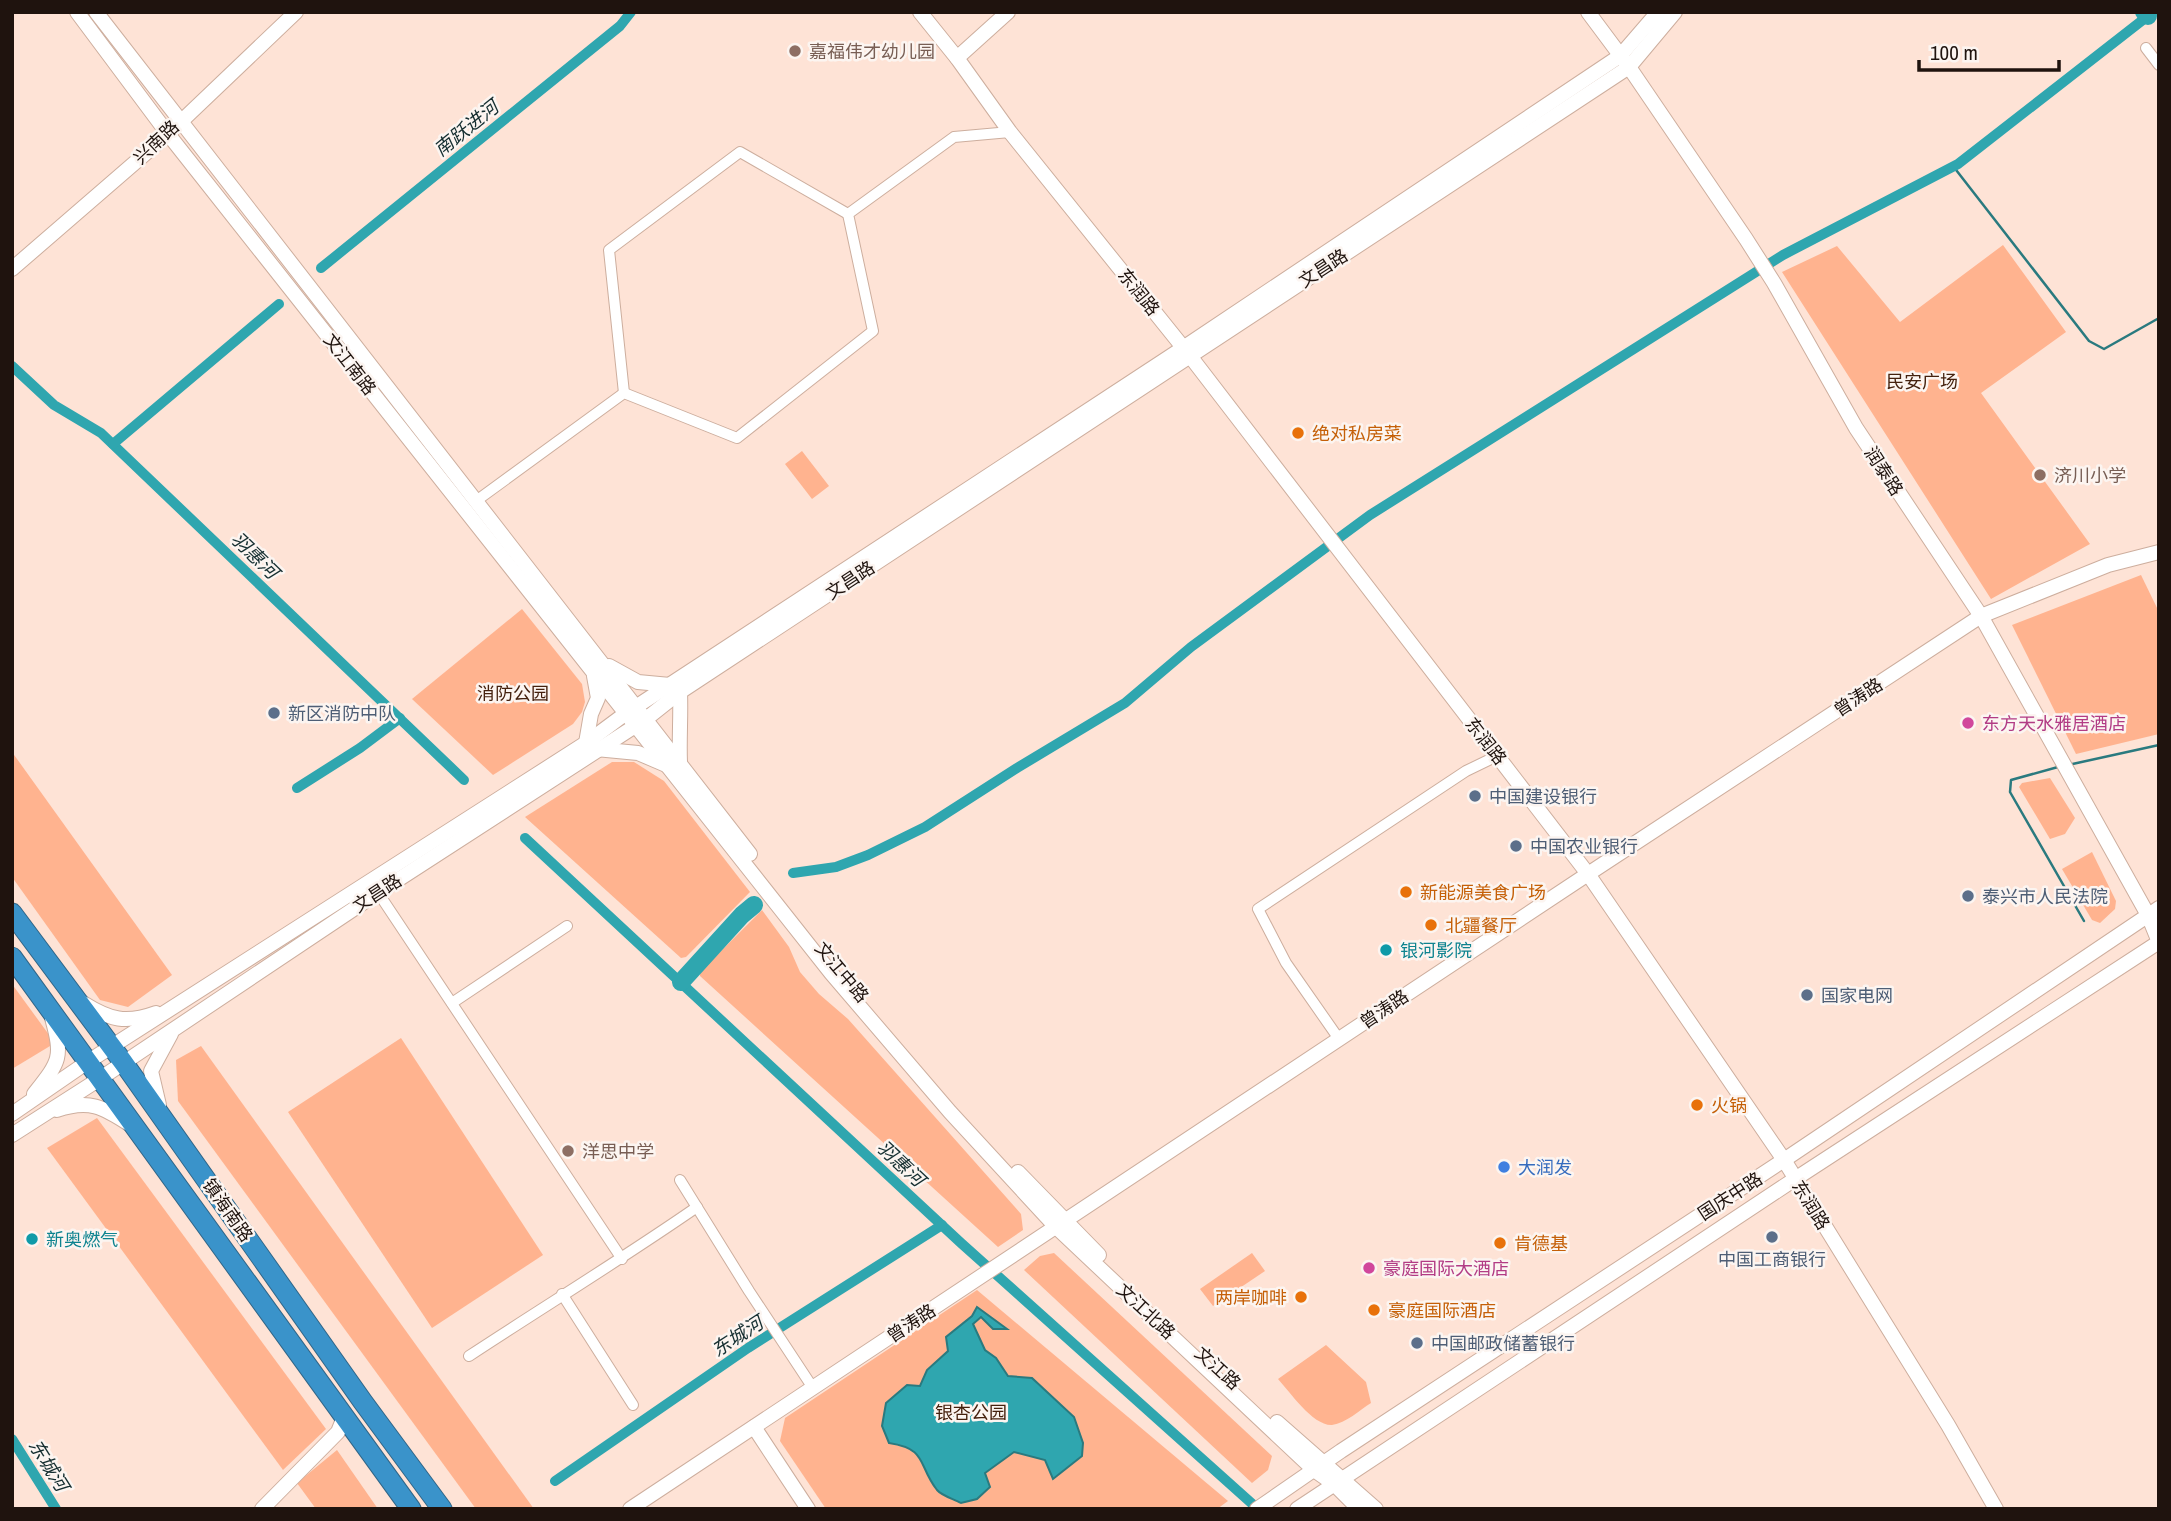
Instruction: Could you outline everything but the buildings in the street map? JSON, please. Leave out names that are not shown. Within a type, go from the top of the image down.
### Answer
[{"type":"highway","name":"镇海南路","points":[[12,913],[118,1054],[363,1402],[442,1509]]},
{"type":"highway","name":"镇海南路","points":[[12,957],[411,1509]]},
{"type":"main road","name":"文江南路","points":[[77,12],[168,134],[631,710]]},
{"type":"main road","name":"文江南路","points":[[96,12],[476,501],[598,668]]},
{"type":"main road","name":"兴南路","points":[[12,269],[168,134],[296,12]]},
{"type":"main road","name":"东润路","points":[[920,12],[1010,132],[1186,352],[1588,874],[1784,1160],[1948,1425],[1996,1509]]},
{"type":"main road","points":[[957,58],[1007,12]]},
{"type":"main road","name":"润泰路","points":[[1588,12],[1625,61],[1746,239],[1857,428],[1981,616],[2078,790],[2153,911],[2159,942]]},
{"type":"main road","name":"文昌路","points":[[1625,61],[1658,12]]},
{"type":"main road","name":"文昌路","points":[[591,746],[631,710],[675,689],[1625,61],[1675,12]]},
{"type":"main road","name":"曾涛路","points":[[630,1509],[1981,616],[2108,565],[2159,552]]},
{"type":"main road","points":[[598,668],[638,682],[675,689],[681,720],[674,764],[638,753],[591,746],[591,714],[598,698],[598,668]]},
{"type":"main road","name":"文昌路","points":[[12,1135],[101,1078],[118,1054],[180,1004],[374,886],[591,746],[641,722],[675,689]]},
{"type":"main road","name":"文江中路","points":[[631,710],[825,954],[960,1113],[1061,1224]]},
{"type":"main road","name":"文昌路","points":[[18,1110],[89,1061],[118,1054],[176,1026],[374,886]]},
{"type":"main road","name":"国庆中路","points":[[1257,1509],[1318,1466],[1784,1160],[2153,911]]},
{"type":"main road","points":[[1297,1509],[2159,942]]},
{"type":"main road","points":[[74,998],[104,1015],[121,1020],[143,1018],[180,1004]]},
{"type":"main road","points":[[18,1110],[42,1084],[60,1055],[60,1043],[51,1013]]},
{"type":"main road","points":[[168,1126],[157,1100],[151,1071],[176,1026]]},
{"type":"main road","points":[[43,1114],[65,1107],[93,1104],[109,1111],[140,1132]]},
{"type":"main road","name":"文江路","points":[[1061,1224],[1180,1333],[1318,1466],[1376,1509]]},
{"type":"main road","points":[[262,1509],[338,1432],[344,1417]]},
{"type":"main road","points":[[754,1427],[808,1509]]},
{"type":"main road","points":[[1338,1482],[1359,1509]]},
{"type":"street","points":[[2146,48],[2159,65]]},
{"type":"street","points":[[848,214],[954,137],[1010,132]]},
{"type":"street","points":[[740,152],[848,214],[873,331],[737,438],[624,393],[609,250],[740,152]]},
{"type":"street","points":[[476,501],[624,393]]},
{"type":"street","points":[[1339,1039],[1286,962],[1258,909],[1466,771],[1497,756]]},
{"type":"street","points":[[374,886],[622,1259]]},
{"type":"street","points":[[452,1003],[567,926]]},
{"type":"street","points":[[680,1180],[813,1388]]},
{"type":"street","points":[[469,1356],[697,1208]]},
{"type":"street","points":[[562,1294],[633,1405]]},
{"type":"green space","name":"民安广场","points":[[2003,245],[2066,332],[1981,393],[2090,544],[1991,599],[1782,272],[1837,246],[1900,322]]},
{"type":"green space","points":[[802,451],[829,486],[812,499],[785,464]]},
{"type":"green space","points":[[2141,575],[2159,612],[2159,734],[2076,754],[2012,625]]},
{"type":"green space","name":"消防公园","points":[[522,609],[582,684],[585,702],[582,712],[573,724],[493,775],[412,699]]},
{"type":"green space","points":[[12,752],[172,975],[128,1007],[100,1000],[12,877]]},
{"type":"green space","points":[[612,762],[634,762],[664,781],[750,892],[686,957],[681,958],[525,817]]},
{"type":"green space","points":[[2050,778],[2075,818],[2065,834],[2050,839],[2019,787],[2022,783]]},
{"type":"green space","points":[[2092,852],[2116,901],[2115,909],[2100,923],[2092,920],[2062,869]]},
{"type":"green space","points":[[762,910],[789,947],[800,972],[819,994],[848,1019],[1021,1214],[1023,1230],[998,1247],[700,976],[700,972]]},
{"type":"green space","points":[[12,984],[55,1043],[12,1069]]},
{"type":"green space","points":[[401,1038],[543,1255],[432,1328],[288,1112]]},
{"type":"green space","points":[[201,1046],[534,1509],[476,1509],[178,1101],[176,1060]]},
{"type":"green space","points":[[97,1118],[326,1429],[283,1470],[47,1148]]},
{"type":"green space","points":[[1054,1253],[1272,1456],[1268,1470],[1252,1483],[1024,1270],[1040,1256]]},
{"type":"green space","points":[[1252,1253],[1265,1271],[1213,1306],[1200,1289]]},
{"type":"green space","name":"银杏公园","points":[[977,1290],[1228,1501],[1217,1509],[826,1509],[780,1441],[785,1418]]},
{"type":"green space","points":[[1326,1345],[1366,1382],[1371,1403],[1348,1419],[1332,1425],[1317,1420],[1295,1400],[1278,1379]]},
{"type":"green space","points":[[337,1450],[378,1509],[316,1509],[297,1483]]},
{"type":"water","points":[[977,1307],[1007,1329],[993,1329],[981,1317],[973,1324],[985,1350],[996,1358],[1008,1376],[1032,1378],[1074,1417],[1083,1443],[1082,1456],[1053,1479],[1045,1460],[1014,1452],[985,1473],[990,1487],[977,1499],[961,1503],[937,1490],[916,1454],[910,1449],[889,1443],[882,1426],[886,1403],[907,1385],[920,1386],[927,1370],[948,1351],[946,1337],[972,1316]]},
{"type":"waterway","name":"南跃进河","points":[[321,268],[620,26],[631,12]]},
{"type":"waterway","points":[[2144,12],[2148,16]]},
{"type":"waterway","points":[[793,873],[836,867],[868,855],[925,827],[1125,703],[1191,647],[1370,515],[1783,255],[1958,164],[2153,12]]},
{"type":"waterway","points":[[1953,166],[2089,341],[2104,349],[2159,318]]},
{"type":"waterway","name":"南跃进河","points":[[113,444],[279,304]]},
{"type":"waterway","name":"羽惠河","points":[[12,366],[54,405],[101,433],[464,780]]},
{"type":"waterway","points":[[297,788],[360,748],[400,718]]},
{"type":"waterway","points":[[2068,765],[2159,745]]},
{"type":"waterway","points":[[2058,767],[2011,780],[2010,792],[2084,921]]},
{"type":"waterway","name":"羽惠河","points":[[525,838],[961,1243],[1258,1509]]},
{"type":"waterway","points":[[681,982],[754,905]]},
{"type":"waterway","name":"东城河","points":[[555,1481],[748,1348],[942,1225]]},
{"type":"waterway","name":"东城河","points":[[12,1439],[56,1509]]},
{"type":"place","name":"嘉福伟才幼儿园","points":[[795,51]]},
{"type":"place","name":"绝对私房菜","points":[[1298,433]]},
{"type":"place","name":"济川小学","points":[[2040,475]]},
{"type":"place","name":"新区消防中队","points":[[274,713]]},
{"type":"place","name":"东方天水雅居酒店","points":[[1968,723]]},
{"type":"place","name":"中国建设银行","points":[[1475,796]]},
{"type":"place","name":"中国农业银行","points":[[1516,846]]},
{"type":"place","name":"新能源美食广场","points":[[1406,892]]},
{"type":"place","name":"泰兴市人民法院","points":[[1968,896]]},
{"type":"place","name":"北疆餐厅","points":[[1431,925]]},
{"type":"place","name":"银河影院","points":[[1386,950]]},
{"type":"place","name":"国家电网","points":[[1807,995]]},
{"type":"place","name":"火锅","points":[[1697,1105]]},
{"type":"place","name":"洋思中学","points":[[568,1151]]},
{"type":"place","name":"大润发","points":[[1504,1167]]},
{"type":"place","name":"中国工商银行","points":[[1772,1237]]},
{"type":"place","name":"新奥燃气","points":[[32,1239]]},
{"type":"place","name":"肯德基","points":[[1500,1243]]},
{"type":"place","name":"豪庭国际大酒店","points":[[1369,1268]]},
{"type":"place","name":"两岸咖啡","points":[[1301,1297]]},
{"type":"place","name":"豪庭国际酒店","points":[[1374,1310]]},
{"type":"place","name":"中国邮政储蓄银行","points":[[1417,1343]]}]
